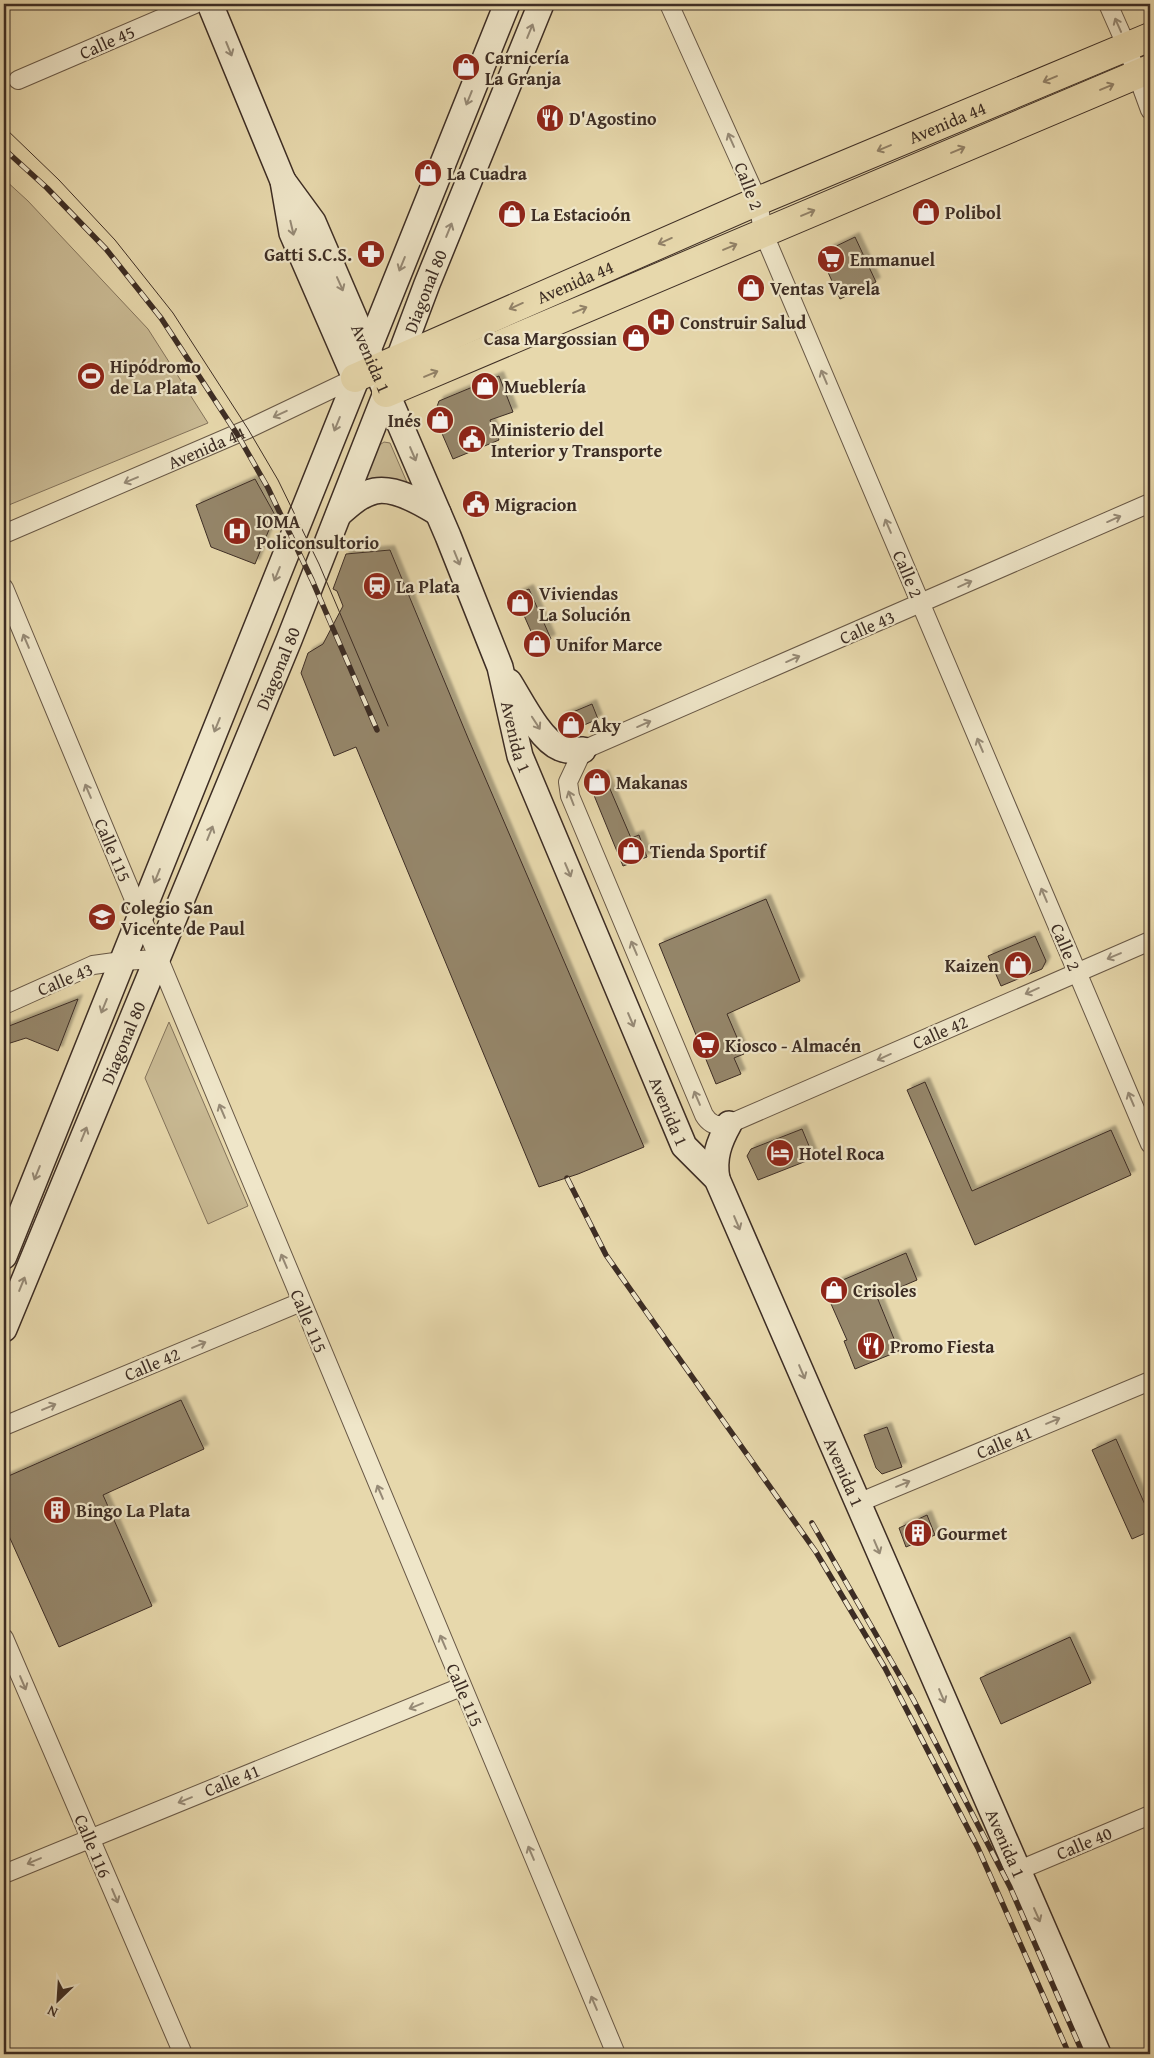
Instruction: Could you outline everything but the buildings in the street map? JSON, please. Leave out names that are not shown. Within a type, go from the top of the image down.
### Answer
[{"type":"main road","name":"Avenida 1","points":[[210,4],[283,180],[292,233],[375,363]]},
{"type":"main road","name":"Diagonal 80","points":[[4,1256],[122,961],[375,363],[507,4]]},
{"type":"main road","name":"Diagonal 80","points":[[375,363],[427,284],[541,4]]},
{"type":"main road","name":"Avenida 44","points":[[375,363],[1139,42]]},
{"type":"main road","name":"Avenida 44","points":[[386,394],[763,232],[1143,72]]},
{"type":"main road","name":"Avenida 1","points":[[283,180],[314,222],[375,363]]},
{"type":"main road","name":"Diagonal 80","points":[[4,1329],[158,959],[386,394],[375,363]]},
{"type":"main road","name":"Avenida 1","points":[[386,394],[438,514],[500,668],[520,756],[684,1146],[717,1179],[1098,2054]]},
{"type":"main road","points":[[339,514],[360,497],[380,490],[400,494],[438,514]]},
{"type":"main road","points":[[500,668],[548,740],[565,750],[583,750]]},
{"type":"main road","points":[[717,1179],[715,1165],[717,1149],[729,1124]]},
{"type":"street","name":"Calle 45","points":[[18,80],[196,4]]},
{"type":"street","name":"Calle 2","points":[[669,4],[758,201],[763,232],[1150,1144]]},
{"type":"street","points":[[1108,4],[1139,42],[1150,110]]},
{"type":"street","name":"Avenida 44","points":[[4,534],[248,429],[375,363]]},
{"type":"street","name":"Calle 43","points":[[583,750],[1150,503]]},
{"type":"street","name":"Calle 115","points":[[4,588],[461,1687],[609,2052]]},
{"type":"street","name":"Avenida 1","points":[[583,750],[568,782],[570,796],[704,1115],[711,1123],[716,1125],[729,1124]]},
{"type":"street","name":"Calle 42","points":[[729,1124],[1150,941]]},
{"type":"street","name":"Calle 43","points":[[4,1005],[93,965],[158,959]]},
{"type":"street","name":"Calle 42","points":[[4,1426],[301,1302]]},
{"type":"street","name":"Calle 41","points":[[858,1502],[1150,1381]]},
{"type":"street","name":"Calle 116","points":[[4,1638],[183,2054]]},
{"type":"street","name":"Calle 41","points":[[4,1874],[461,1687]]},
{"type":"street","name":"Calle 40","points":[[1017,1870],[1150,1815]]},
{"type":"shaded area","name":"Hipódromo de La Plata","points":[[4,179],[28,201],[148,329],[208,423],[4,507]]},
{"type":"shaded area","points":[[384,442],[390,443],[412,494],[365,481],[378,446]]},
{"type":"shaded area","points":[[169,1022],[248,1206],[208,1224],[145,1078]]},
{"type":"tram line","points":[[4,127],[59,180],[115,240],[173,313],[248,429],[278,480],[319,564],[388,726]]},
{"type":"railway","points":[[4,149],[47,188],[106,249],[161,318],[237,434],[268,488],[312,580],[377,730]]},
{"type":"railway","points":[[567,1178],[606,1255],[816,1552],[885,1668],[978,1848],[1069,2054]]},
{"type":"railway","points":[[812,1523],[913,1699],[1010,1887],[1083,2054]]},
{"type":"place","name":"Carnicería La Granja","points":[[466,67]]},
{"type":"place","name":"D'Agostino","points":[[550,118]]},
{"type":"place","name":"La Cuadra","points":[[428,173]]},
{"type":"place","name":"Polibol","points":[[926,212]]},
{"type":"place","name":"La Estacioón","points":[[512,214]]},
{"type":"place","name":"Gatti S.C.S.","points":[[371,254]]},
{"type":"place","name":"Emmanuel","points":[[831,259]]},
{"type":"place","name":"Ventas Varela","points":[[751,288]]},
{"type":"place","name":"Construir Salud","points":[[661,322]]},
{"type":"place","name":"Casa Margossian","points":[[636,338]]},
{"type":"place","name":"Hipódromo de La Plata","points":[[91,376]]},
{"type":"place","name":"Mueblería","points":[[485,386]]},
{"type":"place","name":"Inés","points":[[440,420]]},
{"type":"place","name":"Ministerio del Interior y Transporte","points":[[472,439]]},
{"type":"place","name":"Migracion","points":[[476,504]]},
{"type":"place","name":"IOMA Policonsultorio","points":[[237,531]]},
{"type":"place","name":"La Plata","points":[[377,586]]},
{"type":"place","name":"Viviendas La Solución","points":[[520,603]]},
{"type":"place","name":"Unifor Marce","points":[[537,644]]},
{"type":"place","name":"Aky","points":[[571,725]]},
{"type":"place","name":"Makanas","points":[[597,782]]},
{"type":"place","name":"Tienda Sportif","points":[[631,851]]},
{"type":"place","name":"Colegio San Vicente de Paul","points":[[102,917]]},
{"type":"place","name":"Kaizen","points":[[1018,965]]},
{"type":"place","name":"Kiosco - Almacén","points":[[706,1045]]},
{"type":"place","name":"Hotel Roca","points":[[780,1153]]},
{"type":"place","name":"Crisoles","points":[[834,1290]]},
{"type":"place","name":"Promo Fiesta","points":[[871,1346]]},
{"type":"place","name":"Bingo La Plata","points":[[57,1510]]},
{"type":"place","name":"Gourmet","points":[[918,1533]]}]
